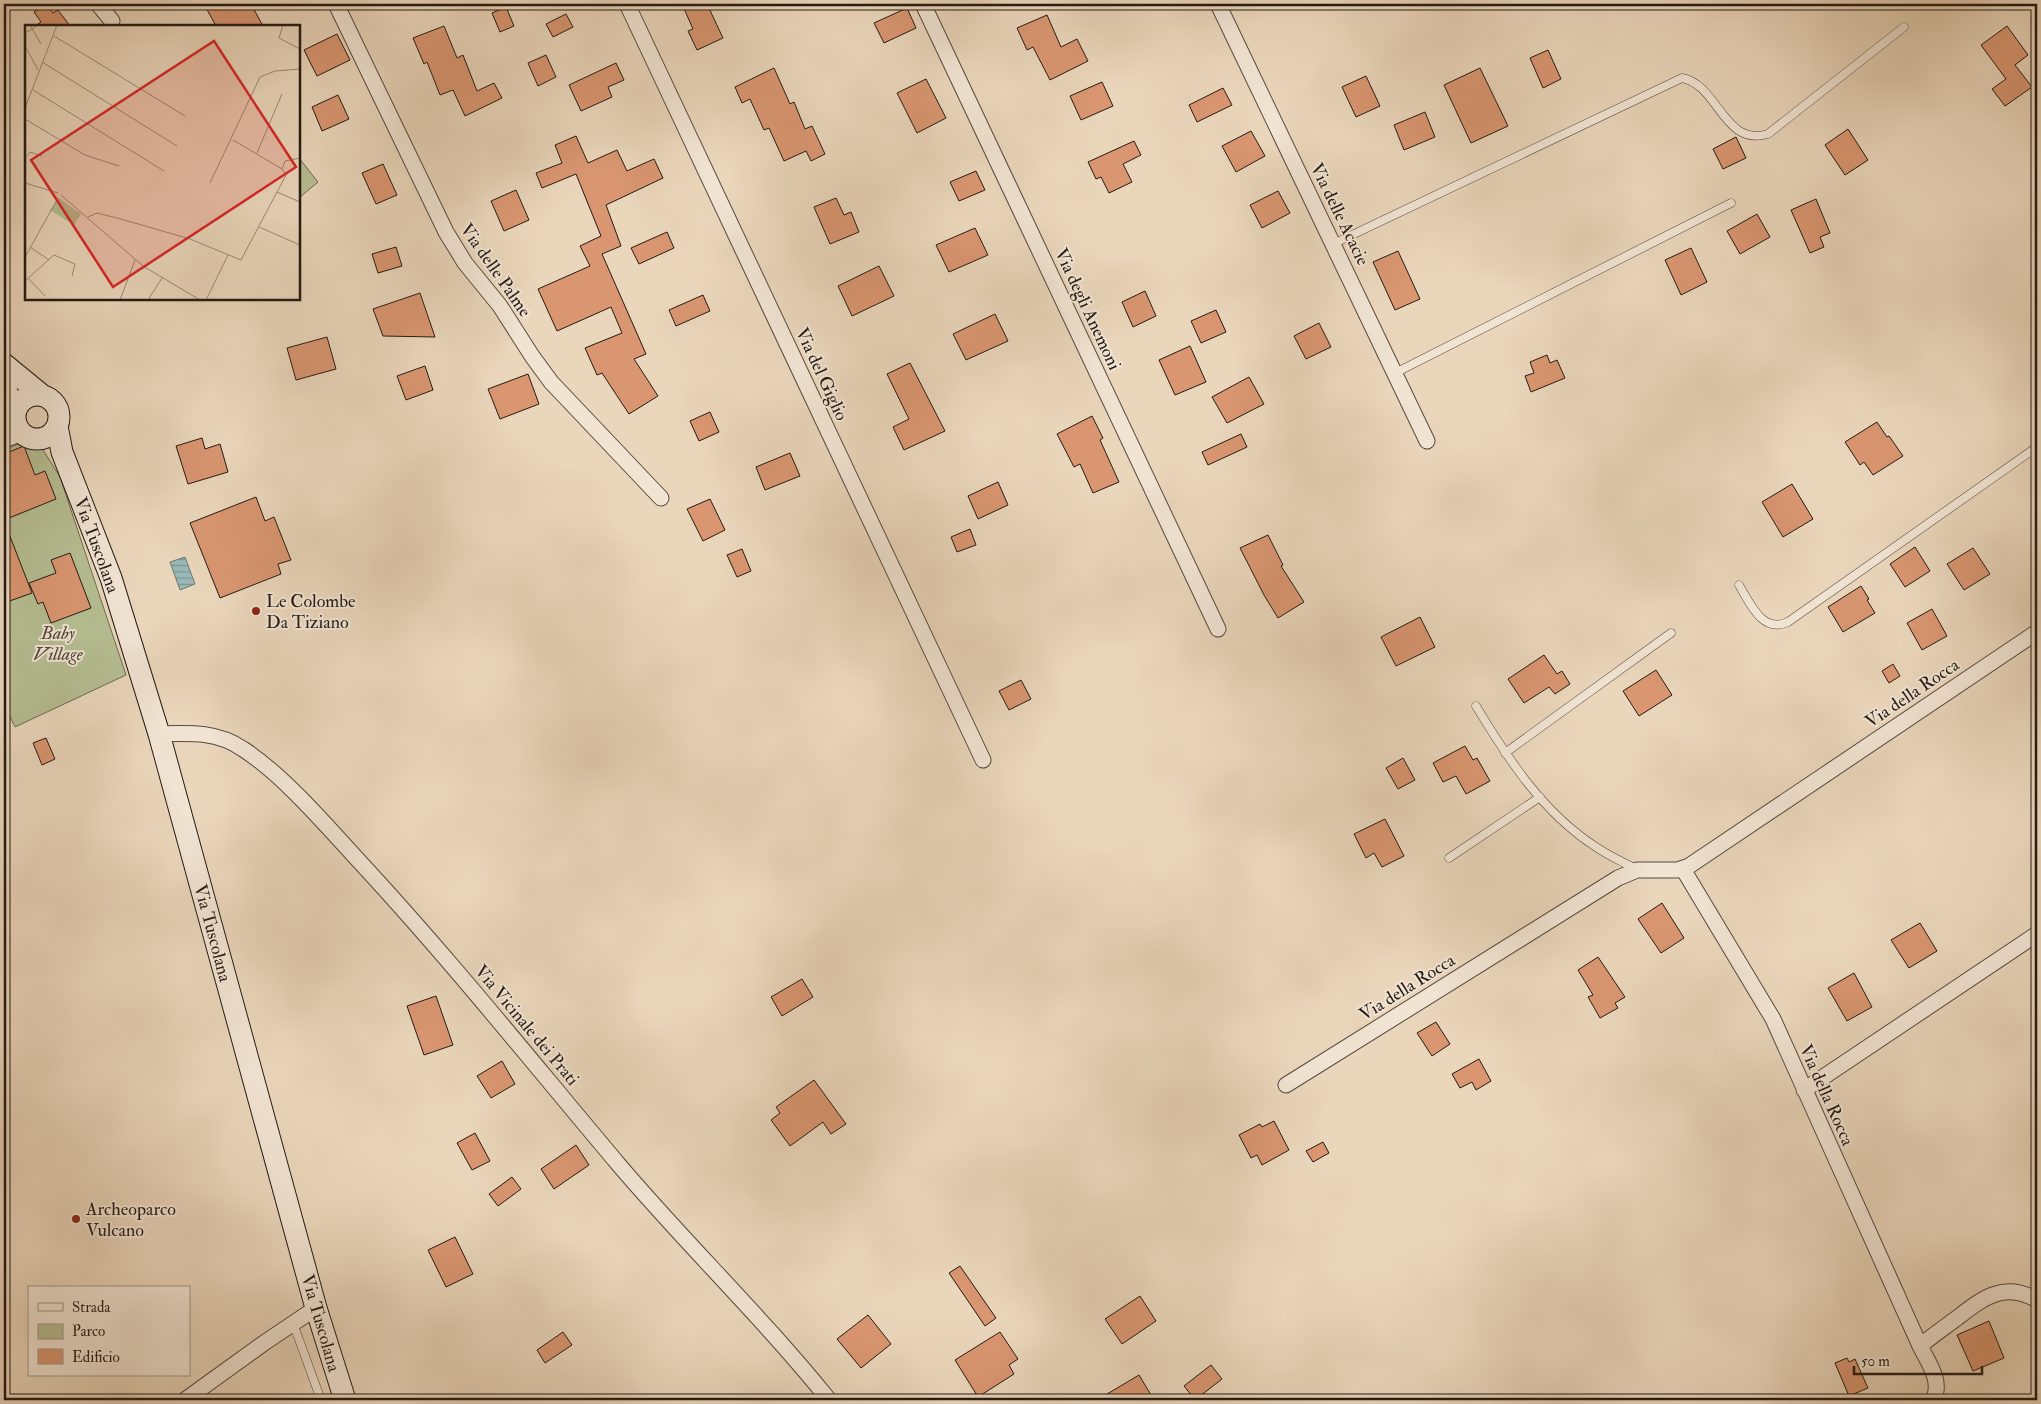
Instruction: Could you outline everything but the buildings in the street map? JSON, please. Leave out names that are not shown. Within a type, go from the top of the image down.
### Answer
[{"type":"main road","points":[[4,364],[43,396],[50,399],[58,412],[57,426],[48,436],[16,430]]},
{"type":"main road","points":[[4,384],[16,430]]},
{"type":"main road","points":[[16,430],[22,402],[28,397],[43,396]]},
{"type":"main road","name":"Via Tuscolana","points":[[57,426],[60,445],[115,589],[159,734],[316,1308],[345,1400]]},
{"type":"main road","name":"Via Tuscolana","points":[[16,430],[50,450],[69,469]]},
{"type":"street","points":[[98,4],[112,21]]},
{"type":"street","name":"Via delle Palme","points":[[336,4],[456,250],[500,306],[532,356],[558,391],[661,498]]},
{"type":"street","name":"Via del Giglio","points":[[627,4],[984,760]]},
{"type":"street","name":"Via degli Anemoni","points":[[923,4],[1218,629]]},
{"type":"street","name":"Via delle Acacie","points":[[1218,4],[1427,441]]},
{"type":"street","name":"Via della Rocca","points":[[1286,1085],[1618,878],[1637,870],[1683,869],[2037,632]]},
{"type":"street","name":"Via Vicinale dei Prati","points":[[159,734],[200,733],[219,736],[228,740],[248,752],[296,796],[408,915],[484,1002],[621,1167],[829,1400]]},
{"type":"street","name":"Via della Rocca","points":[[1683,869],[1768,1011],[1936,1383],[1936,1395],[1933,1400]]},
{"type":"street","points":[[1804,1090],[2037,934]]},
{"type":"street","points":[[1920,1346],[1981,1299],[1994,1294],[2018,1292],[2037,1300]]},
{"type":"street","points":[[185,1400],[316,1308]]},
{"type":"lane","points":[[1333,244],[1682,78],[1692,80],[1698,84],[1729,122],[1743,133],[1751,136],[1768,134],[1904,27]]},
{"type":"lane","points":[[1395,373],[1731,203]]},
{"type":"lane","points":[[1739,585],[1754,610],[1764,621],[1776,625],[1788,622],[2037,447]]},
{"type":"lane","points":[[1505,753],[1671,633]]},
{"type":"lane","points":[[1476,706],[1505,753],[1540,797],[1584,839],[1637,870]]},
{"type":"lane","points":[[1449,858],[1540,797]]},
{"type":"lane","points":[[293,1323],[321,1400]]},
{"type":"green space","points":[[300,159],[318,182],[300,197]]},
{"type":"green space","name":"Baby Village","points":[[35,437],[60,477],[126,675],[15,727],[4,704],[4,450]]},
{"type":"water","points":[[185,557],[195,584],[180,590],[170,562]]},
{"type":"place","name":"Le Colombe Da Tiziano","points":[[256,611]]},
{"type":"place","name":"Archeoparco Vulcano","points":[[76,1219]]}]
